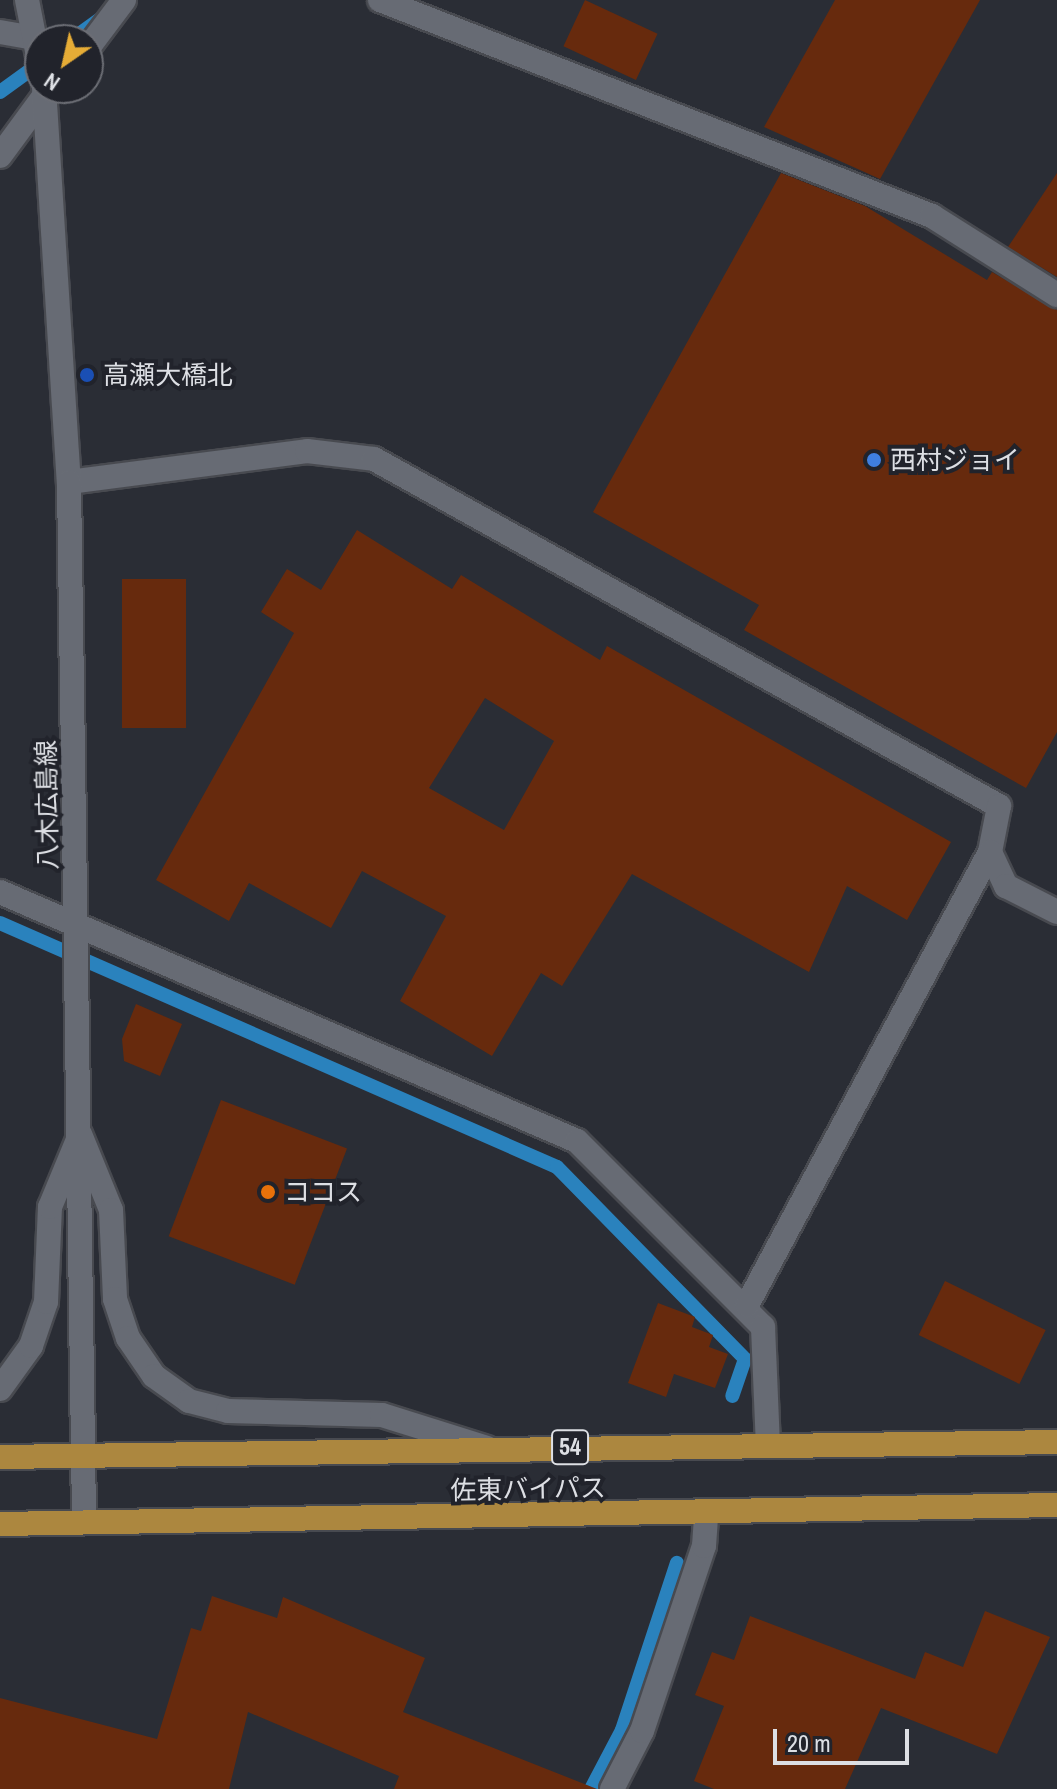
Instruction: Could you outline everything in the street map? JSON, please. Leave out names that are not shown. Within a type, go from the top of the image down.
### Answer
[{"type":"highway","name":"佐東バイパス","points":[[0,1457],[1057,1442]]},
{"type":"highway","name":"佐東バイパス","points":[[0,1524],[706,1515],[1057,1505]]},
{"type":"street","points":[[27,0],[32,24]]},
{"type":"street","points":[[104,27],[124,0]]},
{"type":"street","points":[[380,0],[932,216],[1057,295]]},
{"type":"street","points":[[0,32],[24,36]]},
{"type":"street","points":[[0,156],[9,120],[29,104]]},
{"type":"street","name":"八木広島線","points":[[47,104],[69,482],[84,1521]]},
{"type":"street","points":[[69,482],[307,451],[374,459],[999,806],[990,852],[747,1305]]},
{"type":"street","points":[[990,852],[1006,886],[1057,912]]},
{"type":"street","points":[[0,892],[77,927],[537,1117],[577,1141],[747,1305],[763,1327],[768,1445]]},
{"type":"street","points":[[0,1389],[31,1346],[46,1302],[50,1207],[80,1134]]},
{"type":"street","points":[[80,1134],[111,1210],[115,1299],[128,1338],[154,1376],[189,1401],[228,1411],[382,1415],[487,1448]]},
{"type":"street","points":[[612,1789],[642,1731],[704,1546],[706,1515]]},
{"type":"building","points":[[585,0],[658,34],[636,80],[563,46]]},
{"type":"building","points":[[835,0],[980,0],[880,179],[764,127]]},
{"type":"building","points":[[781,173],[865,206],[987,280],[992,272],[1057,310],[1057,732],[1026,788],[744,630],[759,605],[593,512]]},
{"type":"building","points":[[1057,173],[1057,277],[1008,247]]},
{"type":"building","points":[[357,530],[452,589],[461,575],[600,660],[607,646],[951,842],[907,920],[847,886],[809,972],[632,874],[562,986],[541,973],[492,1056],[400,1001],[446,916],[362,871],[331,928],[249,883],[229,921],[156,880],[294,633],[261,612],[287,569],[321,590]],"holes":[[[485,698],[554,741],[504,830],[429,788]]]},
{"type":"building","points":[[122,579],[186,579],[186,728],[122,728]]},
{"type":"building","points":[[136,1004],[182,1024],[160,1076],[124,1061],[122,1039]]},
{"type":"building","points":[[221,1100],[347,1148],[295,1285],[169,1236]]},
{"type":"building","points":[[945,1281],[1046,1330],[1019,1384],[919,1335]]},
{"type":"building","points":[[658,1303],[695,1317],[692,1327],[713,1335],[709,1347],[728,1354],[715,1388],[674,1374],[666,1397],[628,1383]]},
{"type":"building","points":[[212,1596],[277,1618],[283,1597],[425,1658],[403,1712],[597,1789],[394,1789],[399,1776],[248,1712],[229,1789],[0,1789],[0,1698],[157,1739],[191,1628],[201,1631]]},
{"type":"building","points":[[985,1611],[1050,1637],[997,1754],[881,1708],[845,1789],[714,1789],[694,1781],[724,1706],[695,1695],[712,1652],[734,1660],[750,1616],[915,1679],[925,1652],[963,1667]]},
{"type":"waterway","points":[[93,24],[103,17]]},
{"type":"waterway","points":[[0,92],[24,75]]},
{"type":"waterway","points":[[0,923],[557,1167],[745,1359],[732,1396]]},
{"type":"waterway","points":[[591,1789],[622,1730],[677,1563]]},
{"type":"place","name":"高瀬大橋北","points":[[87,375]]},
{"type":"place","name":"西村ジョイ","points":[[874,460]]},
{"type":"place","name":"ココス","points":[[268,1192]]}]
